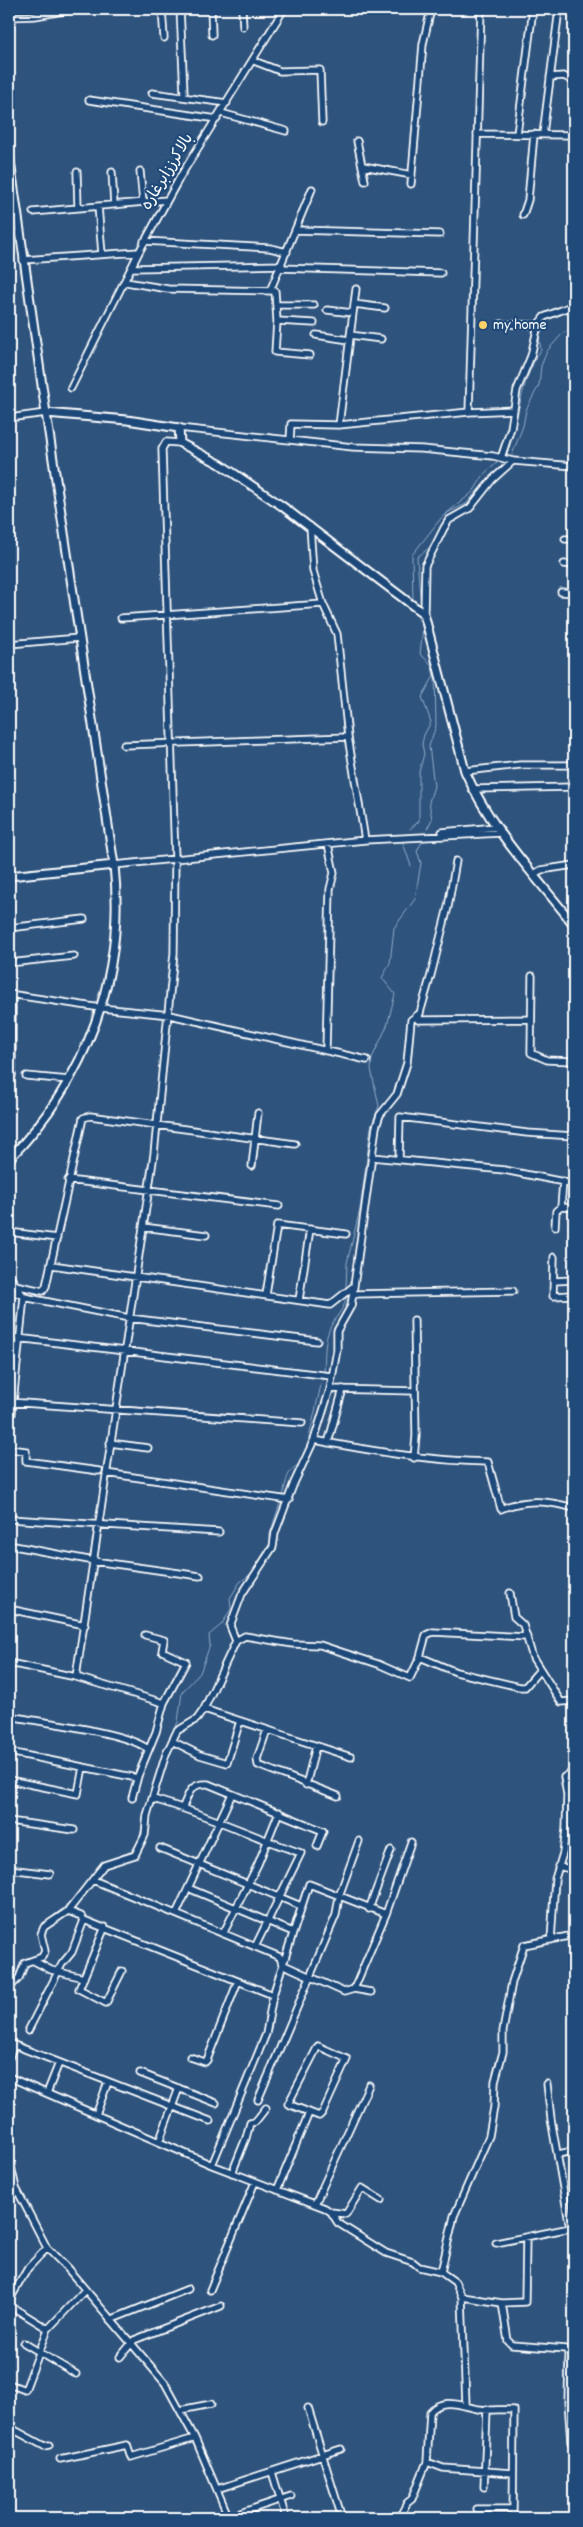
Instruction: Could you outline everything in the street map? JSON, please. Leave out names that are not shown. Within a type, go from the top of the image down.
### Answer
[{"type":"main road","points":[[9,154],[12,203],[23,260],[118,897],[116,933],[110,974],[101,1008],[82,1056],[69,1080],[32,1136],[9,1159]]},
{"type":"main road","points":[[46,414],[127,420],[179,428],[180,443],[220,464],[310,526],[424,614],[464,771],[472,788],[498,830],[574,925]]},
{"type":"main road","points":[[9,876],[114,865]]},
{"type":"street","points":[[9,17],[35,16],[75,9]]},
{"type":"street","points":[[162,9],[164,38]]},
{"type":"street","points":[[180,9],[184,93]]},
{"type":"street","points":[[211,9],[212,35]]},
{"type":"street","points":[[242,9],[243,27]]},
{"type":"street","name":"بالاکرززابرغاره","points":[[72,388],[133,268],[144,241],[284,9]]},
{"type":"street","points":[[411,184],[423,44],[431,9]]},
{"type":"street","points":[[469,412],[480,9]]},
{"type":"street","points":[[517,134],[533,9]]},
{"type":"street","points":[[543,134],[559,9]]},
{"type":"street","points":[[254,61],[280,71],[320,70],[322,122]]},
{"type":"street","points":[[550,77],[564,76],[574,82]]},
{"type":"street","points":[[152,93],[227,103]]},
{"type":"street","points":[[89,100],[219,116],[286,131]]},
{"type":"street","points":[[478,134],[574,135]]},
{"type":"street","points":[[524,215],[528,200],[534,134]]},
{"type":"street","points":[[358,141],[365,181]]},
{"type":"street","points":[[363,166],[412,175]]},
{"type":"street","points":[[140,171],[143,202]]},
{"type":"street","points":[[77,172],[78,208]]},
{"type":"street","points":[[112,172],[114,205]]},
{"type":"street","points":[[270,291],[312,189]]},
{"type":"street","points":[[33,212],[167,200]]},
{"type":"street","points":[[98,206],[102,254]]},
{"type":"street","points":[[295,230],[440,234]]},
{"type":"street","points":[[144,241],[270,248],[287,252]]},
{"type":"street","points":[[23,260],[139,252]]},
{"type":"street","points":[[133,268],[281,267],[441,273]]},
{"type":"street","points":[[126,282],[168,289],[276,292],[276,352],[310,355]]},
{"type":"street","points":[[339,425],[356,289]]},
{"type":"street","points":[[354,304],[385,308]]},
{"type":"street","points":[[277,305],[314,305]]},
{"type":"street","points":[[500,458],[511,428],[517,390],[534,348],[538,325],[544,317],[574,305]]},
{"type":"street","points":[[327,310],[353,313]]},
{"type":"street","points":[[277,321],[314,323]]},
{"type":"street","points":[[501,324],[538,325]]},
{"type":"street","points":[[316,335],[381,339]]},
{"type":"street","points":[[290,440],[291,424],[339,425],[469,412],[514,410]]},
{"type":"street","points":[[9,418],[46,414]]},
{"type":"street","points":[[179,428],[353,447],[422,449],[513,461],[574,466]]},
{"type":"street","points":[[76,1678],[149,1191],[170,1014],[174,953],[175,859],[162,449],[166,442],[180,443]]},
{"type":"street","points":[[424,614],[425,566],[444,528],[449,520],[470,508],[492,480],[513,461]]},
{"type":"street","points":[[310,526],[313,571],[323,604],[337,634],[348,737],[364,840]]},
{"type":"street","points":[[565,539],[574,539]]},
{"type":"street","points":[[564,564],[574,565]]},
{"type":"street","points":[[561,592],[574,593]]},
{"type":"street","points":[[121,618],[323,604]]},
{"type":"street","points":[[9,644],[79,638]]},
{"type":"street","points":[[124,745],[348,737]]},
{"type":"street","points":[[464,771],[520,764],[574,765]]},
{"type":"street","points":[[472,788],[574,787]]},
{"type":"street","points":[[114,865],[395,837],[498,830]]},
{"type":"street","points":[[326,1051],[330,889],[334,873],[328,844]]},
{"type":"street","points":[[456,861],[448,907],[418,1020],[531,1019]]},
{"type":"street","points":[[534,874],[541,870],[574,865]]},
{"type":"street","points":[[9,928],[84,919]]},
{"type":"street","points":[[9,963],[74,956]]},
{"type":"street","points":[[532,976],[531,1053],[547,1060],[574,1061]]},
{"type":"street","points":[[12,1076],[10,995],[101,1008],[170,1014],[367,1060]]},
{"type":"street","points":[[236,1641],[230,1626],[242,1594],[272,1547],[284,1499],[294,1483],[314,1440],[330,1389],[337,1350],[337,1331],[351,1306],[372,1157],[380,1116],[397,1094],[407,1062],[411,1020],[420,1013]]},
{"type":"street","points":[[26,1076],[69,1080]]},
{"type":"street","points":[[252,1166],[258,1113]]},
{"type":"street","points":[[15,1285],[43,1291],[52,1265],[68,1180],[83,1118],[90,1116],[295,1144]]},
{"type":"street","points":[[399,1160],[400,1117],[526,1133],[574,1136]]},
{"type":"street","points":[[372,1157],[504,1170],[574,1184]]},
{"type":"street","points":[[68,1180],[279,1206]]},
{"type":"street","points":[[562,1207],[563,1182]]},
{"type":"street","points":[[555,1227],[556,1211],[562,1207],[574,1208]]},
{"type":"street","points":[[266,1295],[277,1224],[346,1234]]},
{"type":"street","points":[[143,1227],[206,1235]]},
{"type":"street","points":[[299,1300],[310,1229]]},
{"type":"street","points":[[9,1232],[57,1238]]},
{"type":"street","points":[[554,1257],[554,1297],[572,1296]]},
{"type":"street","points":[[52,1265],[330,1305],[353,1290],[513,1291]]},
{"type":"street","points":[[9,1275],[23,1296],[20,1337],[11,1402],[9,1440]]},
{"type":"street","points":[[554,1282],[573,1280]]},
{"type":"street","points":[[9,1292],[129,1318],[317,1341]]},
{"type":"street","points":[[414,1320],[414,1458]]},
{"type":"street","points":[[9,1337],[331,1376]]},
{"type":"street","points":[[330,1389],[415,1391]]},
{"type":"street","points":[[328,1443],[343,1389]]},
{"type":"street","points":[[11,1402],[302,1423]]},
{"type":"street","points":[[314,1440],[414,1458],[452,1462],[488,1462],[501,1509],[522,1501],[535,1501],[574,1508]]},
{"type":"street","points":[[110,1443],[148,1448]]},
{"type":"street","points":[[9,1449],[26,1450],[26,1461],[99,1471]]},
{"type":"street","points":[[106,1473],[284,1499]]},
{"type":"street","points":[[9,1519],[219,1532]]},
{"type":"street","points":[[9,1545],[94,1561],[200,1576]]},
{"type":"street","points":[[510,1593],[514,1617],[523,1625],[534,1658],[541,1672],[562,1702],[574,1701]]},
{"type":"street","points":[[9,1609],[85,1624]]},
{"type":"street","points":[[9,1988],[19,1978],[24,1963],[42,1957],[45,1951],[41,1934],[44,1927],[68,1911],[104,1865],[135,1855],[145,1835],[148,1815],[166,1754],[172,1741],[177,1731],[196,1719],[204,1709],[236,1641],[245,1636],[293,1644],[320,1645],[378,1664],[410,1678],[420,1657],[426,1635],[433,1632],[527,1637]]},
{"type":"street","points":[[132,1798],[137,1778],[156,1732],[164,1703],[186,1662],[162,1651],[164,1640],[145,1635]]},
{"type":"street","points":[[420,1657],[456,1672],[520,1687],[525,1687],[537,1673],[541,1672]]},
{"type":"street","points":[[9,1663],[76,1678],[164,1703]]},
{"type":"street","points":[[204,1709],[351,1757]]},
{"type":"street","points":[[9,1716],[101,1733],[141,1744],[148,1749]]},
{"type":"street","points":[[172,1741],[200,1755],[227,1763],[240,1720]]},
{"type":"street","points":[[267,1730],[257,1759],[258,1765],[338,1796]]},
{"type":"street","points":[[306,1785],[316,1746]]},
{"type":"street","points":[[9,1752],[137,1778]]},
{"type":"street","points":[[9,1780],[78,1794],[83,1767]]},
{"type":"street","points":[[550,1940],[555,1878],[563,1853],[567,1819],[567,1795],[564,1777],[574,1771]]},
{"type":"street","points":[[183,1807],[191,1787],[197,1783],[208,1784],[323,1831],[317,1846]]},
{"type":"street","points":[[176,1914],[232,1794]]},
{"type":"street","points":[[153,1799],[221,1820],[267,1841],[301,1853],[255,1947]]},
{"type":"street","points":[[223,1934],[279,1812]]},
{"type":"street","points":[[9,1821],[74,1830]]},
{"type":"street","points":[[258,2100],[288,2033],[308,1976],[336,1914],[339,1896],[359,1841]]},
{"type":"street","points":[[354,1989],[386,1914],[411,1842]]},
{"type":"street","points":[[160,1848],[301,1906]]},
{"type":"street","points":[[369,1909],[391,1850]]},
{"type":"street","points":[[558,1866],[574,1870]]},
{"type":"street","points":[[9,1869],[50,1874]]},
{"type":"street","points":[[92,1880],[280,1957],[282,1964],[344,1992],[354,1989],[371,1992]]},
{"type":"street","points":[[212,2165],[266,2034],[273,1995],[309,1884],[369,1909],[386,1914]]},
{"type":"street","points":[[188,1888],[293,1932]]},
{"type":"street","points":[[68,1911],[81,1916],[84,1920],[273,1995]]},
{"type":"street","points":[[28,2031],[62,1964],[72,1952],[84,1920]]},
{"type":"street","points":[[105,1927],[79,1990],[106,2003],[122,1971]]},
{"type":"street","points":[[441,2272],[454,2216],[489,2136],[494,2107],[495,2081],[502,2052],[512,1982],[524,1945],[574,1935]]},
{"type":"street","points":[[34,1961],[51,1970],[84,1978]]},
{"type":"street","points":[[190,2057],[205,2062],[207,2060],[238,1981]]},
{"type":"street","points":[[9,2058],[11,2044],[210,2121]]},
{"type":"street","points":[[318,2046],[322,2046],[347,2059],[323,2112],[319,2116],[309,2113],[288,2104],[314,2052],[318,2046]]},
{"type":"street","points":[[46,2093],[59,2063]]},
{"type":"street","points":[[140,2073],[216,2103]]},
{"type":"street","points":[[9,2077],[212,2165],[315,2204],[331,2212],[346,2214],[362,2188],[381,2200]]},
{"type":"street","points":[[96,2115],[108,2082]]},
{"type":"street","points":[[496,2243],[570,2228],[547,2084]]},
{"type":"street","points":[[315,2204],[369,2085]]},
{"type":"street","points":[[159,2142],[180,2088]]},
{"type":"street","points":[[232,2173],[246,2138],[250,2122],[255,2122],[266,2108]]},
{"type":"street","points":[[277,2190],[309,2113]]},
{"type":"street","points":[[558,2154],[574,2151]]},
{"type":"street","points":[[9,2158],[16,2188],[47,2248],[67,2268],[165,2383],[195,2438],[228,2517],[291,2496]]},
{"type":"street","points":[[210,2290],[255,2182]]},
{"type":"street","points":[[9,2185],[16,2188]]},
{"type":"street","points":[[331,2212],[338,2223],[386,2253],[413,2262],[419,2267],[441,2272],[455,2282],[462,2297],[466,2405]]},
{"type":"street","points":[[462,2297],[502,2303],[525,2302],[526,2237]]},
{"type":"street","points":[[9,2301],[28,2268],[47,2248]]},
{"type":"street","points":[[110,2320],[188,2289]]},
{"type":"street","points":[[9,2384],[25,2390],[48,2329],[85,2290]]},
{"type":"street","points":[[502,2303],[508,2341],[512,2345],[566,2349],[569,2355],[568,2402],[571,2442],[574,2447]]},
{"type":"street","points":[[9,2306],[48,2329]]},
{"type":"street","points":[[120,2357],[132,2343],[221,2306]]},
{"type":"street","points":[[24,2343],[76,2374]]},
{"type":"street","points":[[399,2518],[407,2503],[412,2499],[427,2462],[430,2412],[435,2406],[444,2403],[487,2409],[514,2410],[513,2518]]},
{"type":"street","points":[[180,2410],[211,2404]]},
{"type":"street","points":[[308,2408],[342,2518]]},
{"type":"street","points":[[484,2487],[487,2409]]},
{"type":"street","points":[[9,2427],[44,2446],[49,2445]]},
{"type":"street","points":[[60,2459],[127,2445],[131,2457],[195,2438]]},
{"type":"street","points":[[217,2490],[341,2449]]},
{"type":"street","points":[[427,2462],[443,2468],[513,2473]]},
{"type":"street","points":[[272,2472],[286,2518]]},
{"type":"street","points":[[476,2509],[513,2509]]},
{"type":"waterway","points":[[507,454],[524,387],[541,350],[539,336],[546,320],[574,310]]},
{"type":"waterway","points":[[512,455],[523,426],[526,410],[539,385],[541,366],[547,351],[563,333],[574,328]]},
{"type":"waterway","points":[[413,600],[412,555],[442,517],[473,492],[485,473],[498,462]]},
{"type":"waterway","points":[[441,528],[447,513],[466,504],[492,474],[504,464]]},
{"type":"waterway","points":[[421,608],[417,557],[428,549],[436,538]]},
{"type":"waterway","points":[[410,829],[419,821],[419,772],[424,754],[422,744],[424,735],[431,722],[422,697],[434,676],[431,664],[420,654],[423,627],[413,609]]},
{"type":"waterway","points":[[427,829],[432,819],[429,802],[434,786],[429,746],[436,726],[435,670]]},
{"type":"waterway","points":[[346,1288],[347,1263],[360,1209],[371,1127],[379,1106],[371,1069],[372,1058],[387,1026],[395,994],[382,978],[390,963],[394,928],[415,899],[421,863],[417,851],[423,840]]},
{"type":"waterway","points":[[403,843],[411,866]]},
{"type":"waterway","points":[[324,1372],[325,1347],[328,1333],[344,1305],[347,1295]]},
{"type":"waterway","points":[[306,1451],[323,1376]]},
{"type":"waterway","points":[[283,1496],[289,1473],[300,1464]]},
{"type":"waterway","points":[[159,1767],[163,1752],[178,1722],[182,1692],[200,1673],[210,1645],[209,1635],[222,1624],[231,1609],[230,1598],[240,1582],[251,1574],[270,1543],[270,1534],[281,1500]]},
{"type":"waterway","points":[[89,1880],[103,1862],[132,1851],[139,1840],[145,1814]]},
{"type":"waterway","points":[[39,1930],[47,1921],[71,1902]]},
{"type":"waterway","points":[[17,1977],[20,1962],[30,1958]]},
{"type":"place","name":"my home","points":[[483,325]]}]
